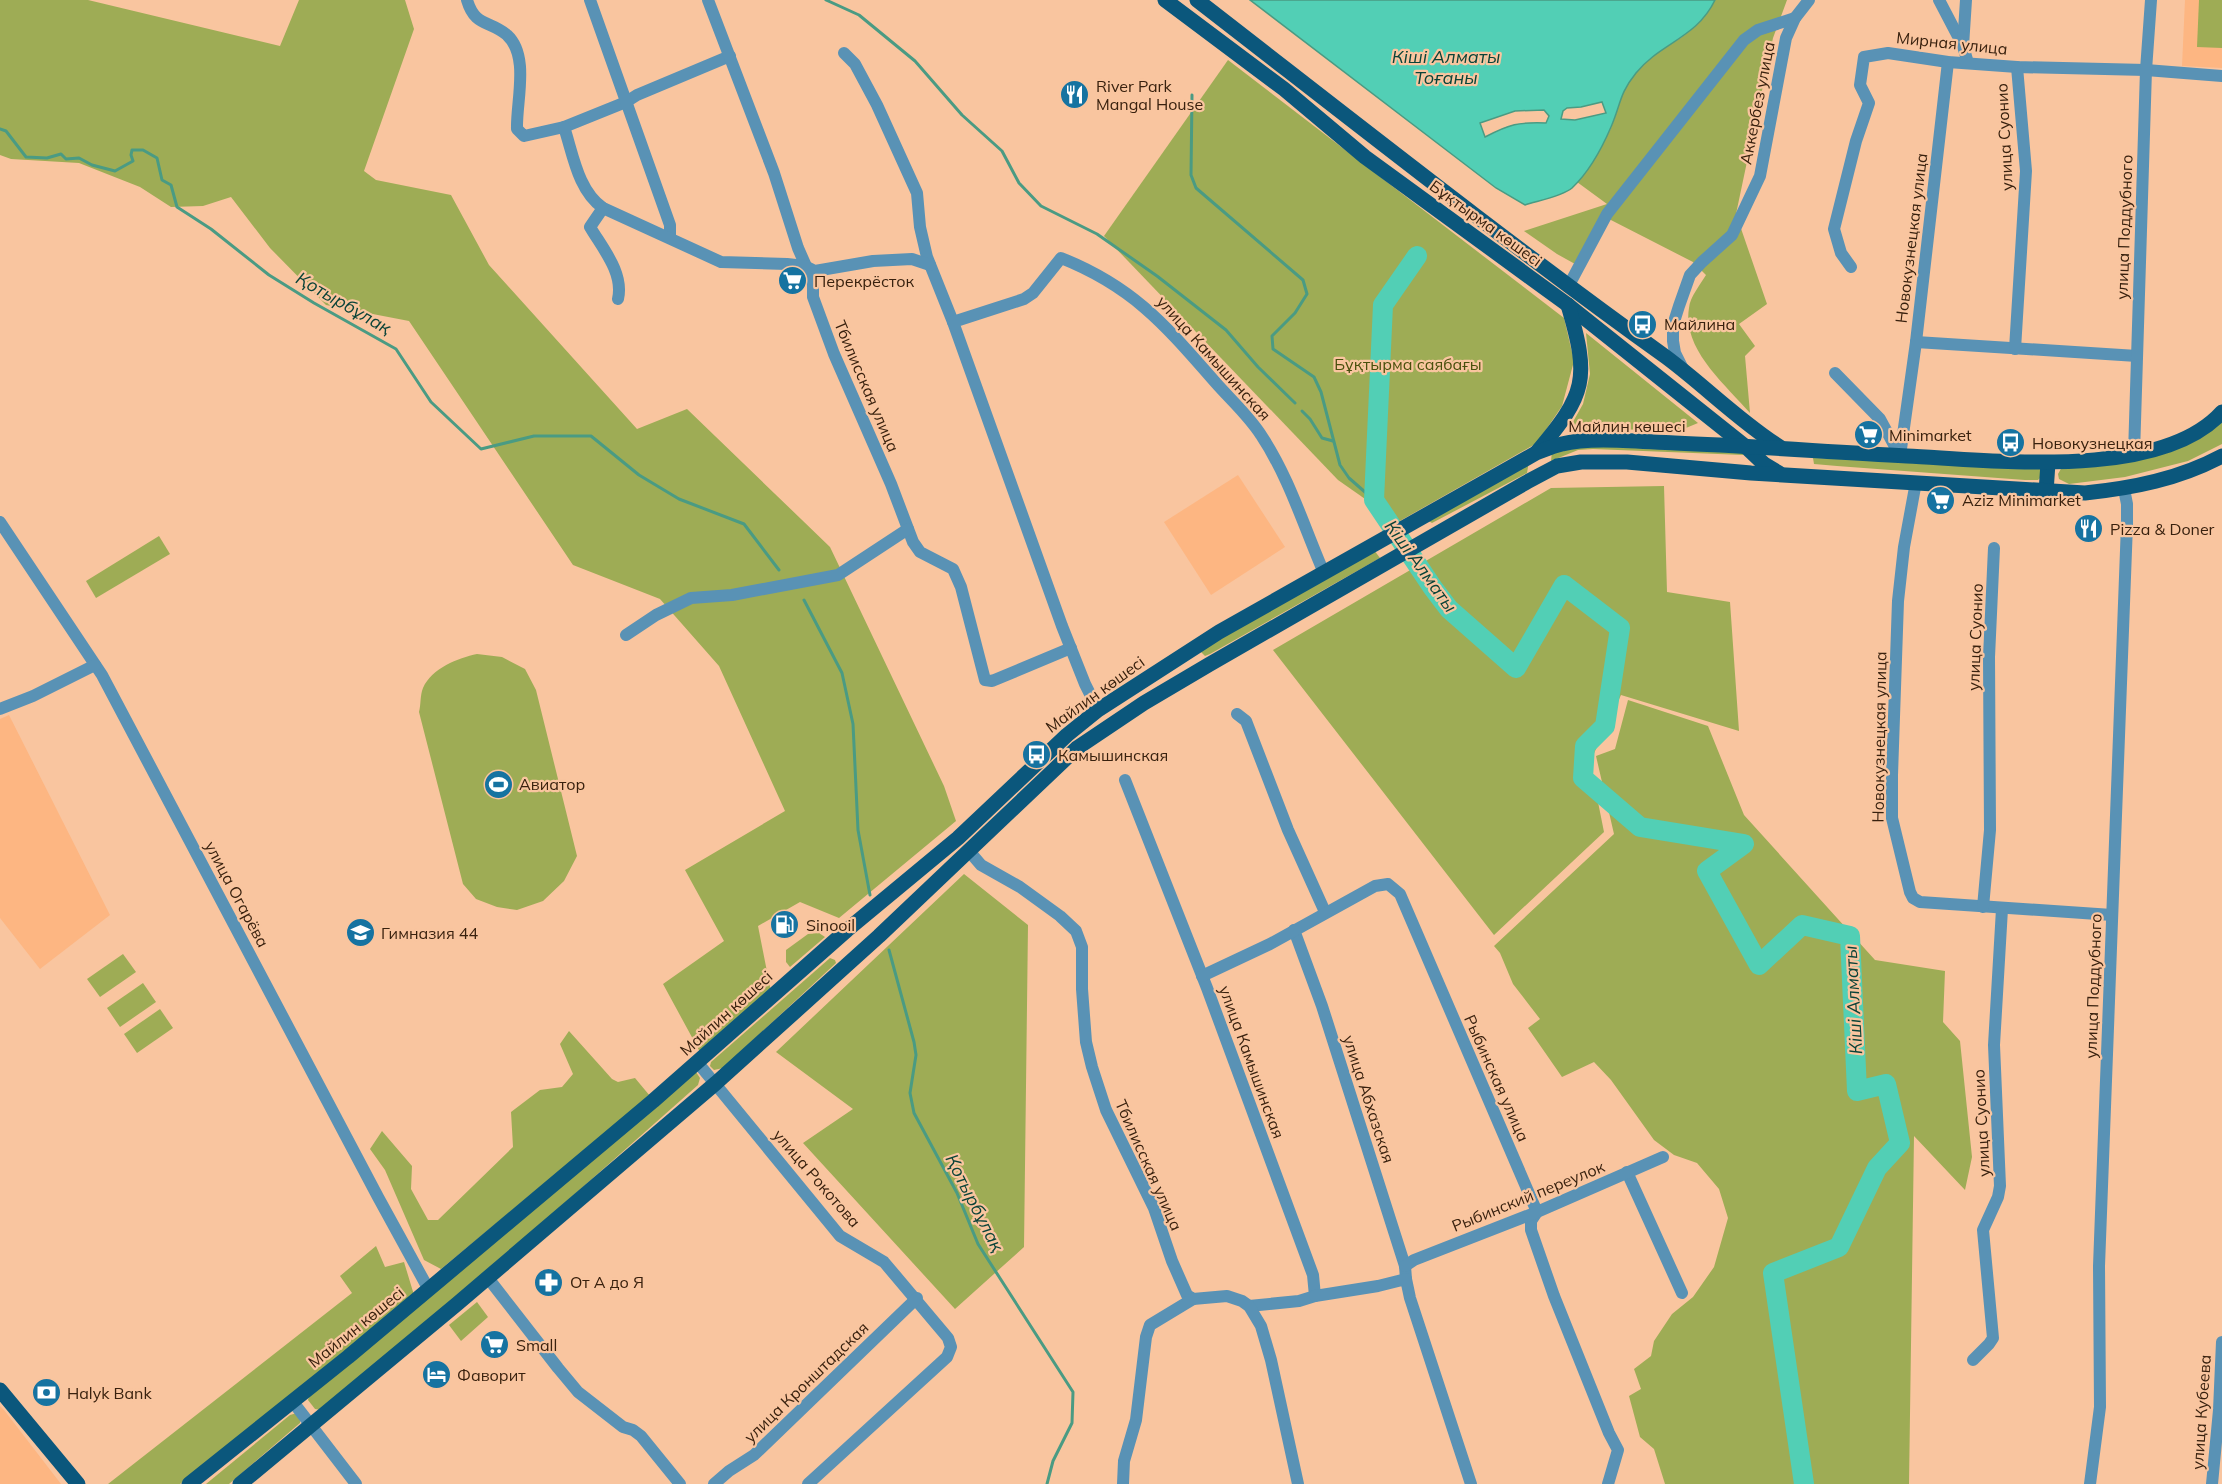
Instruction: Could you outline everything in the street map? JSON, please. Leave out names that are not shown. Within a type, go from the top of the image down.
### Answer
[{"type":"main road","name":"Бұқтырма көшесі","points":[[1165,0],[1284,89],[1371,162],[1568,306],[1729,441]]},
{"type":"main road","name":"Бұқтырма көшесі","points":[[1197,0],[1568,287],[1683,370],[1731,411],[1782,448]]},
{"type":"main road","points":[[1536,453],[1570,410],[1581,378],[1582,363],[1578,340],[1568,306]]},
{"type":"main road","points":[[1700,468],[1717,458],[1729,441],[1731,411]]},
{"type":"main road","name":"Майлин көшесі","points":[[189,1484],[429,1290],[698,1063],[824,951],[958,838],[1067,735],[1098,710],[1219,632],[1536,453],[1563,443],[1729,441],[1745,446],[2048,463],[2134,454],[2182,440],[2202,430],[2222,412]]},
{"type":"main road","points":[[1745,446],[1773,470],[1785,474]]},
{"type":"main road","name":"Майлин көшесі","points":[[240,1484],[488,1278],[716,1083],[845,967],[1077,748],[1200,669],[1557,466],[1581,462],[1627,462],[2085,493],[2124,489],[2183,473],[2222,456]]},
{"type":"main road","points":[[2046,492],[2048,463]]},
{"type":"main road","points":[[824,951],[836,951],[841,954],[845,960],[845,967]]},
{"type":"main road","points":[[0,1390],[78,1484]]},
{"type":"street","points":[[467,0],[475,17],[507,35],[514,45],[521,71],[517,129],[524,136],[564,127],[730,56]]},
{"type":"street","points":[[590,0],[670,225],[670,238]]},
{"type":"street","name":"Тбилисская улица","points":[[708,0],[774,173],[805,266],[813,282],[813,297],[834,354],[891,484],[913,542],[921,552],[953,569],[961,587],[985,680],[992,681],[1071,648]]},
{"type":"street","name":"Аккербез улица","points":[[1683,370],[1675,353],[1673,341],[1673,325],[1678,306],[1690,275],[1732,235],[1760,176],[1786,38],[1795,18],[1809,0]]},
{"type":"street","points":[[1939,0],[1963,46],[1968,63]]},
{"type":"street","points":[[1963,46],[1966,0]]},
{"type":"street","name":"улица Поддубного","points":[[2134,454],[2146,70],[2151,0]]},
{"type":"street","points":[[1568,287],[1607,214],[1744,40],[1758,30],[1795,18]]},
{"type":"street","points":[[844,53],[855,64],[877,105],[918,193],[920,227],[930,265],[953,322],[1071,648],[1098,710]]},
{"type":"street","name":"Мирная улица","points":[[1851,267],[1841,254],[1834,230],[1856,141],[1869,103],[1860,85],[1864,57],[1888,53],[1948,62],[2017,67],[2146,70],[2222,76]]},
{"type":"street","name":"Новокузнецкая улица","points":[[1900,456],[1916,342],[1948,62]]},
{"type":"street","name":"улица Суонио","points":[[2015,349],[2026,171],[2017,67]]},
{"type":"street","points":[[564,127],[583,184],[592,201],[721,262],[805,266],[815,271],[873,261],[912,259],[930,265]]},
{"type":"street","points":[[603,208],[590,227],[613,266],[620,288],[618,299]]},
{"type":"street","name":"улица Камышинская","points":[[953,322],[1024,299],[1033,293],[1061,258],[1113,283],[1144,305],[1261,434],[1288,485],[1324,573]]},
{"type":"street","points":[[1916,342],[2137,356]]},
{"type":"street","points":[[1835,373],[1880,419],[1900,456]]},
{"type":"street","name":"Новокузнецкая улица","points":[[1916,482],[1904,547],[1898,601],[1892,818],[1913,898],[1920,902],[2112,915]]},
{"type":"street","name":"улица Поддубного","points":[[2090,1484],[2100,1407],[2099,1266],[2124,638],[2127,504],[2124,489]]},
{"type":"street","name":"улица Огарёва","points":[[0,522],[95,665],[164,790],[429,1290]]},
{"type":"street","points":[[626,635],[656,615],[691,598],[732,596],[838,575],[908,529]]},
{"type":"street","name":"улица Суонио","points":[[1983,907],[1990,830],[1989,657],[1994,548]]},
{"type":"street","points":[[0,709],[33,696],[95,665]]},
{"type":"street","points":[[1237,714],[1246,721],[1288,830],[1325,912]]},
{"type":"street","name":"улица Камышинская","points":[[1125,780],[1202,976],[1308,1260],[1313,1275],[1315,1296]]},
{"type":"street","name":"Тбилисская улица","points":[[969,851],[981,865],[1020,887],[1060,916],[1076,931],[1082,947],[1086,1042],[1092,1067],[1106,1110],[1154,1208],[1172,1261],[1187,1295],[1193,1299]]},
{"type":"street","name":"Рыбинская улица","points":[[1202,976],[1270,944],[1375,886],[1388,884],[1400,894],[1537,1212],[1531,1221],[1531,1230],[1554,1296],[1618,1450],[1608,1484]]},
{"type":"street","name":"улица Суонио","points":[[1973,1360],[1993,1338],[1983,1230],[1998,1197],[2000,1186],[1994,1045],[2002,909]]},
{"type":"street","name":"улица Абхазская","points":[[1294,930],[1322,1006],[1405,1266],[1410,1298],[1471,1484]]},
{"type":"street","name":"улица Рокотова","points":[[698,1063],[840,1236],[884,1262],[917,1298],[948,1338],[951,1347],[947,1357],[808,1484]]},
{"type":"street","name":"Рыбинский переулок","points":[[1405,1266],[1414,1260],[1537,1212],[1663,1157]]},
{"type":"street","points":[[1627,1172],[1682,1293]]},
{"type":"street","points":[[488,1278],[579,1392],[623,1427],[641,1436],[680,1484]]},
{"type":"street","points":[[1249,1306],[1299,1301],[1315,1296],[1406,1280]]},
{"type":"street","points":[[1123,1484],[1124,1461],[1136,1420],[1146,1337],[1150,1325],[1193,1299],[1227,1296],[1249,1306],[1261,1326],[1298,1484]]},
{"type":"street","name":"улица Кронштадская","points":[[714,1484],[761,1449],[917,1298]]},
{"type":"street","name":"улица Кубеева","points":[[2212,1484],[2222,1342]]},
{"type":"street","points":[[293,1402],[356,1484]]},
{"type":"shaded area","points":[[2185,0],[2222,0],[2222,68],[2182,66]]},
{"type":"shaded area","points":[[1238,475],[1285,547],[1211,595],[1164,522]]},
{"type":"shaded area","points":[[9,715],[110,915],[40,969],[0,918],[0,719]]},
{"type":"shaded area","points":[[0,1406],[4,1410],[61,1484],[0,1484]]},
{"type":"green space","points":[[0,0],[88,0],[280,46],[299,0],[405,0],[414,29],[364,171],[376,180],[451,195],[489,265],[637,429],[687,409],[830,547],[944,786],[956,821],[839,918],[800,902],[758,926],[771,992],[700,1052],[663,984],[724,941],[685,870],[785,811],[719,666],[660,599],[573,565],[409,321],[326,305],[270,248],[231,197],[203,206],[171,207],[140,187],[79,163],[11,159],[0,155]]},
{"type":"green space","points":[[1715,0],[1787,0],[1773,38],[1736,214],[1767,304],[1739,324],[1755,346],[1745,356],[1750,413],[1718,378],[1692,338],[1689,308],[1693,295],[1706,275],[1693,262],[1607,218],[1575,264],[1524,231],[1607,204],[1577,182],[1592,163],[1608,135],[1627,85],[1648,60],[1699,23]]},
{"type":"green space","points":[[2199,0],[2222,0],[2222,48],[2197,47]]},
{"type":"green space","name":"Бұқтырма саябағы","points":[[1228,60],[1564,318],[1574,361],[1562,406],[1537,443],[1398,522],[1338,480],[1104,236]]},
{"type":"green space","points":[[1586,333],[1698,423],[1681,430],[1569,429],[1583,404],[1590,374]]},
{"type":"green space","points":[[2222,420],[2222,444],[2188,461],[2125,477],[2069,484],[2059,479],[2058,474],[2062,467],[2103,466]]},
{"type":"green space","points":[[1576,445],[1743,453],[1743,455],[1593,449],[1578,450],[1551,461],[1552,451]]},
{"type":"green space","points":[[1813,458],[2039,465],[2042,476],[2038,480],[2025,480],[1837,466],[1814,464]]},
{"type":"green space","points":[[1529,461],[1527,473],[1432,523],[1427,520]]},
{"type":"green space","points":[[1664,486],[1667,592],[1730,602],[1739,731],[1621,695],[1590,762],[1604,832],[1494,935],[1273,650],[1551,488]]},
{"type":"green space","points":[[159,536],[170,554],[96,598],[86,581]]},
{"type":"green space","points":[[1374,550],[1380,558],[1210,654],[1205,656],[1199,650]]},
{"type":"green space","name":"Авиатор","points":[[477,654],[502,657],[525,669],[536,690],[577,856],[564,881],[543,901],[517,910],[497,907],[476,899],[463,884],[419,712],[423,688],[433,675],[454,661]]},
{"type":"green space","points":[[1628,700],[1708,726],[1744,815],[1875,960],[1945,971],[1943,1022],[1960,1041],[1972,1157],[1965,1190],[1914,1136],[1909,1484],[1665,1484],[1654,1449],[1640,1437],[1629,1396],[1641,1389],[1634,1369],[1651,1356],[1654,1341],[1672,1314],[1693,1297],[1714,1267],[1728,1218],[1719,1189],[1697,1163],[1674,1155],[1654,1140],[1611,1080],[1594,1062],[1562,1077],[1528,1028],[1540,1019],[1513,984],[1500,953],[1494,946],[1614,834],[1596,756],[1615,749]]},
{"type":"green space","points":[[964,874],[1028,925],[1024,1247],[955,1309],[803,1143],[853,1109],[776,1052]]},
{"type":"green space","points":[[819,933],[825,937],[790,967],[786,962],[786,950],[808,934]]},
{"type":"green space","points":[[123,954],[136,972],[100,997],[87,979]]},
{"type":"green space","points":[[830,958],[836,963],[723,1068],[714,1070],[710,1066],[711,1062]]},
{"type":"green space","points":[[143,983],[156,1002],[120,1027],[107,1008]]},
{"type":"green space","points":[[160,1009],[173,1028],[137,1053],[124,1034]]},
{"type":"green space","points":[[569,1031],[612,1079],[618,1082],[635,1078],[650,1096],[441,1269],[424,1260],[385,1170],[370,1149],[382,1131],[412,1166],[411,1189],[428,1220],[438,1220],[513,1147],[511,1112],[540,1090],[562,1087],[573,1074],[560,1044]]},
{"type":"green space","points":[[696,1072],[700,1078],[698,1085],[461,1295],[321,1410],[315,1409],[308,1400],[309,1397]]},
{"type":"green space","points":[[376,1246],[385,1267],[404,1262],[414,1295],[180,1484],[108,1484],[352,1293],[340,1276]]},
{"type":"green space","points":[[477,1302],[488,1317],[461,1341],[449,1325]]},
{"type":"green space","points":[[297,1413],[300,1423],[229,1484],[206,1484],[290,1415]]},
{"type":"water","name":"Кіші Алматы Тоғаны","points":[[1250,0],[1715,0],[1698,23],[1656,54],[1630,80],[1599,151],[1584,175],[1572,188],[1556,196],[1525,205],[1496,188]],"holes":[[[1602,102],[1606,113],[1575,120],[1561,119],[1563,111],[1567,108]],[[1544,110],[1549,116],[1546,123],[1514,125],[1485,137],[1480,123],[1515,111]]]},
{"type":"waterway","points":[[826,0],[859,15],[915,61],[962,115],[1002,151],[1019,183],[1041,206],[1097,234],[1157,276],[1226,330],[1258,367],[1295,403]]},
{"type":"waterway","points":[[1192,95],[1191,175],[1196,188],[1303,280],[1307,294],[1295,313],[1272,336],[1273,349],[1314,377],[1321,392],[1340,465],[1349,478],[1374,500]]},
{"type":"waterway","name":"Қотырбұлақ","points":[[0,129],[6,131],[26,157],[47,158],[61,154],[66,159],[79,158],[92,165],[115,171],[133,161],[132,150],[143,150],[157,158],[162,180],[171,185],[177,207],[211,229],[269,275],[396,349],[431,402],[481,449],[534,436],[591,436],[639,475],[679,499],[744,524],[779,570]]},
{"type":"waterway","name":"Кіші Алматы","points":[[1417,256],[1383,305],[1374,500],[1449,609],[1516,668],[1564,585],[1620,628],[1605,726],[1585,746],[1583,778],[1640,827],[1744,844],[1707,871],[1759,965],[1802,925],[1850,936],[1857,1091],[1886,1084],[1900,1143],[1877,1168],[1839,1247],[1773,1273],[1804,1484]]},
{"type":"waterway","points":[[1302,411],[1322,438],[1333,441]]},
{"type":"waterway","name":"Қотырбұлақ","points":[[804,600],[842,673],[853,724],[858,830],[870,895]]},
{"type":"waterway","name":"Қотырбұлақ","points":[[889,950],[916,1055],[910,1093],[914,1113],[957,1193],[978,1244],[1073,1392],[1072,1423],[1053,1461],[1047,1484]]},
{"type":"place","name":"River Park Mangal House","points":[[1075,95]]},
{"type":"place","name":"Перекрёсток","points":[[793,281]]},
{"type":"place","name":"Майлина","points":[[1643,324]]},
{"type":"place","name":"Minimarket","points":[[1868,435]]},
{"type":"place","name":"Новокузнецкая","points":[[2011,443]]},
{"type":"place","name":"Aziz Minimarket","points":[[1941,500]]},
{"type":"place","name":"Pizza & Doner","points":[[2089,529]]},
{"type":"place","name":"Камышинская","points":[[1037,755]]},
{"type":"place","name":"Авиатор","points":[[498,784]]},
{"type":"place","name":"Sinooil","points":[[785,925]]},
{"type":"place","name":"Гимназия 44","points":[[360,933]]},
{"type":"place","name":"От А до Я","points":[[549,1282]]},
{"type":"place","name":"Small","points":[[495,1345]]},
{"type":"place","name":"Фаворит","points":[[436,1375]]},
{"type":"place","name":"Halyk Bank","points":[[46,1393]]}]
